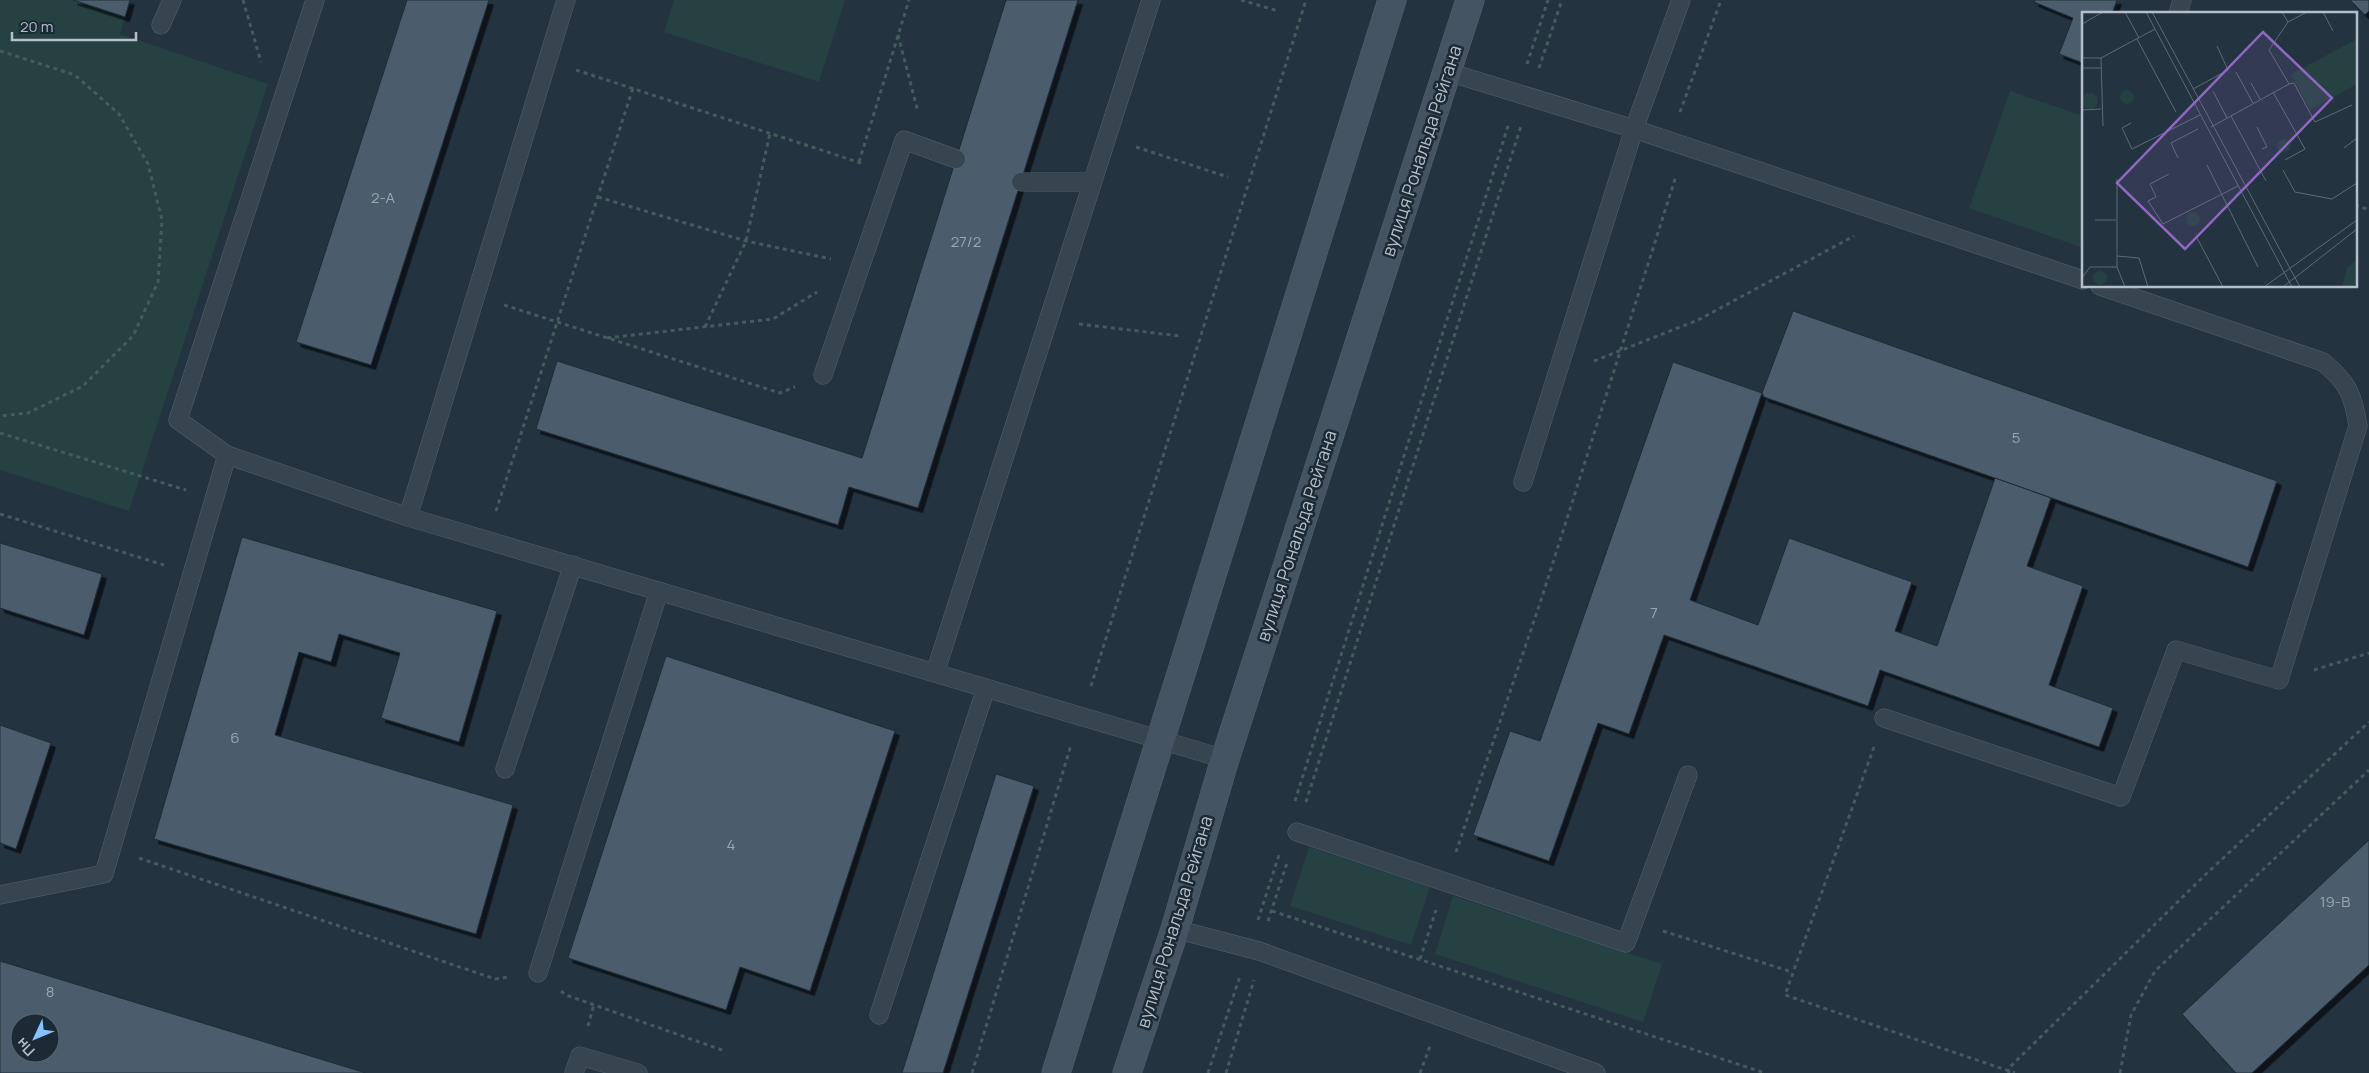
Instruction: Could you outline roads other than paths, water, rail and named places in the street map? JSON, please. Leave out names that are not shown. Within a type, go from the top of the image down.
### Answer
[{"type":"main road","points":[[1056,1073],[1392,0]]},
{"type":"main road","name":"вулиця Рональда Рейгана","points":[[1127,1073],[1175,929],[1225,759],[1470,0]]},
{"type":"lane","points":[[161,24],[172,0]]},
{"type":"lane","points":[[316,0],[276,116],[178,420],[227,454],[408,517],[1225,759]]},
{"type":"lane","points":[[408,517],[566,0]]},
{"type":"lane","points":[[935,673],[1151,0]]},
{"type":"lane","points":[[1523,482],[1634,129],[1681,0]]},
{"type":"lane","points":[[1448,72],[1677,143],[2082,280]]},
{"type":"lane","points":[[823,375],[891,172],[904,140],[956,159]]},
{"type":"lane","points":[[1021,182],[1092,182]]},
{"type":"lane","points":[[1884,718],[2121,798],[2176,650],[2279,680],[2358,426],[2354,401],[2341,377],[2323,362],[2106,288]]},
{"type":"lane","points":[[0,894],[104,874],[227,454]]},
{"type":"lane","points":[[505,769],[573,566]]},
{"type":"lane","points":[[538,973],[659,591]]},
{"type":"lane","points":[[879,1015],[986,688]]},
{"type":"lane","points":[[1297,832],[1626,943],[1688,775]]},
{"type":"lane","points":[[1175,929],[1254,949],[1596,1073]]},
{"type":"lane","points":[[574,1073],[580,1056],[638,1073]]}]
